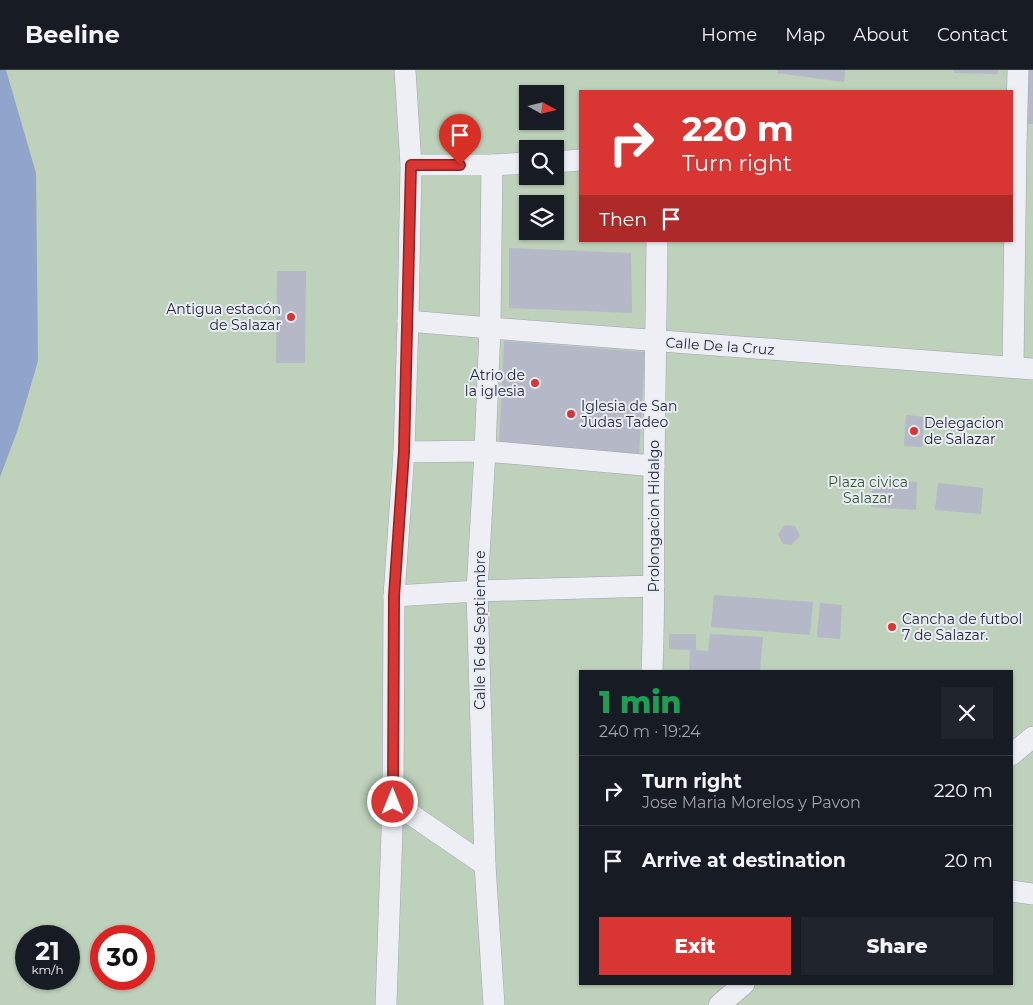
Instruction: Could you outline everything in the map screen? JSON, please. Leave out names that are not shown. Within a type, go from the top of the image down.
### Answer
[{"type":"street","points":[[386,1005],[393,802],[394,596],[404,452],[408,321],[411,165],[406,70]]},
{"type":"street","points":[[1018,70],[1023,368]]},
{"type":"street","points":[[564,161],[579,160]]},
{"type":"street","points":[[411,165],[519,164]]},
{"type":"street","name":"Calle 16 de Septiembre","points":[[492,165],[490,328],[477,592],[485,865],[494,1005]]},
{"type":"street","name":"Prolongacion Hidalgo","points":[[652,670],[654,641],[656,242]]},
{"type":"street","name":"Calle De la Cruz","points":[[408,321],[1023,368]]},
{"type":"street","points":[[404,452],[485,451],[654,466]]},
{"type":"street","points":[[394,596],[654,586]]},
{"type":"street","points":[[1013,753],[1033,737]]},
{"type":"street","points":[[393,802],[485,865]]},
{"type":"street","points":[[1013,891],[1033,894]]},
{"type":"street","points":[[719,1005],[743,985]]},
{"type":"green space","name":"Plaza civica Salazar","points":[[0,70],[1033,70],[1033,1005],[0,1005]]},
{"type":"water","points":[[0,70],[6,70],[36,173],[38,361],[18,429],[0,477]]},
{"type":"building","points":[[778,70],[845,70],[844,82],[777,73]]},
{"type":"building","points":[[954,70],[998,70],[997,74],[954,73]]},
{"type":"building","points":[[1029,70],[1033,70],[1033,124],[1027,124]]},
{"type":"building","points":[[509,248],[631,253],[632,313],[509,308]]},
{"type":"building","name":"Antigua estacón de Salazar","points":[[277,271],[306,271],[305,363],[276,363]]},
{"type":"building","name":"Iglesia de San Judas Tadeo","points":[[504,341],[645,352],[639,456],[499,444]]},
{"type":"building","name":"Delegacion de Salazar","points":[[906,415],[925,417],[922,447],[904,446]]},
{"type":"building","points":[[873,479],[917,482],[916,510],[871,507]]},
{"type":"building","points":[[938,483],[983,488],[981,514],[935,510]]},
{"type":"building","points":[[785,525],[795,526],[800,536],[791,545],[783,544],[778,534]]},
{"type":"building","points":[[714,595],[813,602],[810,635],[711,627]]},
{"type":"building","points":[[820,603],[842,605],[840,639],[817,637]]},
{"type":"building","points":[[669,634],[696,634],[696,650],[708,651],[710,634],[763,637],[760,670],[689,670],[690,650],[669,649]]},
{"type":"place","name":"Antigua estacón de Salazar","points":[[291,317]]},
{"type":"place","name":"Atrio de la iglesia","points":[[535,383]]},
{"type":"place","name":"Iglesia de San Judas Tadeo","points":[[571,414]]},
{"type":"place","name":"Delegacion de Salazar","points":[[914,431]]},
{"type":"place","name":"Cancha de futbol 7 de Salazar.","points":[[892,627]]},
{"type":"route","points":[[393,802],[394,596],[404,452],[411,165],[460,165]]}]
